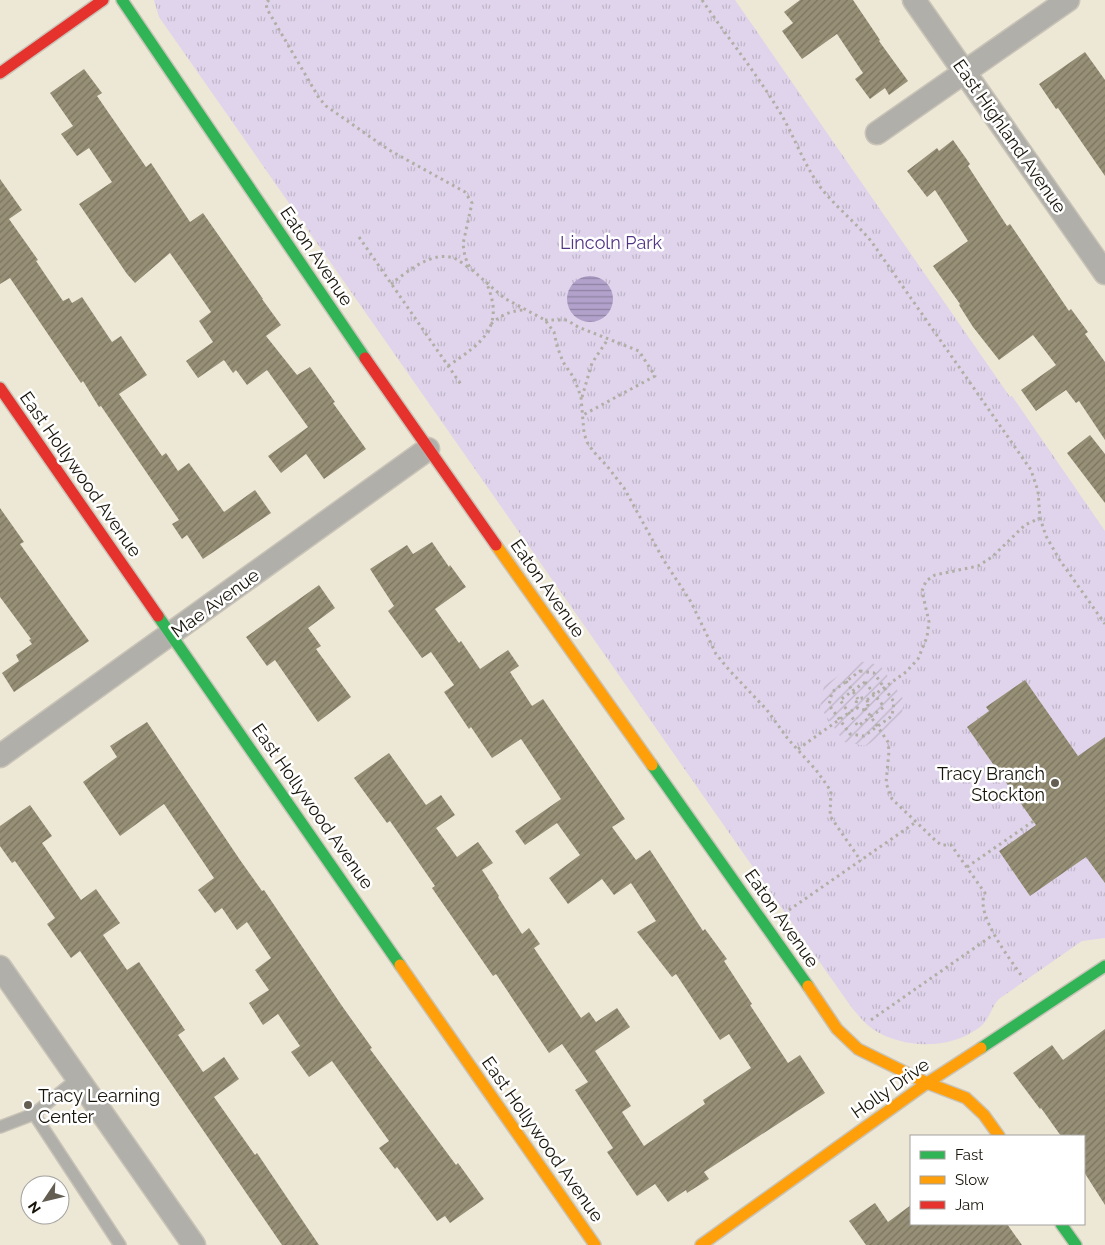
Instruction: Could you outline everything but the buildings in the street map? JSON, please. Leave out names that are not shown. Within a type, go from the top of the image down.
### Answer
[{"type":"street","points":[[0,73],[103,0]]},
{"type":"street","name":"Eaton Avenue","points":[[122,0],[428,449],[788,955],[837,1029],[858,1049],[927,1083],[966,1098],[984,1115],[998,1135]]},
{"type":"street","name":"East Highland Avenue","points":[[914,0],[1105,273]]},
{"type":"street","points":[[878,133],[1068,0]]},
{"type":"street","name":"East Hollywood Avenue","points":[[0,388],[595,1245]]},
{"type":"street","name":"Mae Avenue","points":[[0,756],[428,449]]},
{"type":"street","points":[[0,967],[194,1245]]},
{"type":"street","name":"Holly Drive","points":[[701,1245],[927,1083],[1100,973]]},
{"type":"street","points":[[1062,1225],[1076,1245]]},
{"type":"lane","points":[[0,1127],[34,1114],[77,1079]]},
{"type":"lane","points":[[34,1114],[120,1245]]},
{"type":"path","points":[[269,0],[266,3],[267,9],[319,98],[326,106],[389,150],[465,192],[472,203],[463,244],[464,257],[470,268]]},
{"type":"path","points":[[702,0],[780,113],[793,135],[803,160],[820,186],[839,210],[855,223],[871,241],[1032,470],[1038,491],[1040,518],[1046,536],[1059,559],[1105,624]]},
{"type":"path","points":[[359,237],[462,386]]},
{"type":"path","points":[[392,284],[407,272],[434,258],[446,256],[456,259],[470,268],[504,298],[545,320],[554,332],[563,362],[574,378],[582,397]]},
{"type":"path","points":[[448,366],[476,347],[484,338],[491,324],[492,296],[485,281]]},
{"type":"path","points":[[491,324],[500,316],[514,311],[525,310]]},
{"type":"path","points":[[545,320],[567,320],[578,327],[639,351],[655,376],[583,415]]},
{"type":"path","points":[[608,339],[592,363],[582,397],[584,433],[587,442],[624,488],[663,559],[691,602],[716,654],[730,672],[767,710],[788,739],[816,770],[831,791],[830,816],[861,860]]},
{"type":"path","points":[[866,700],[912,667],[924,647],[928,622],[922,591],[926,581],[935,575],[978,566],[992,557],[1025,525],[1040,518]]},
{"type":"path","points":[[860,671],[874,673],[894,702],[892,716],[864,736],[850,734],[830,705],[832,692],[846,682],[860,671]]},
{"type":"path","points":[[846,682],[858,699]]},
{"type":"path","points":[[865,682],[884,707],[858,726],[840,700],[853,691],[865,682]]},
{"type":"path","points":[[858,699],[860,697],[865,698],[868,703],[866,708]]},
{"type":"path","points":[[857,707],[858,699]]},
{"type":"path","points":[[798,750],[857,707]]},
{"type":"path","points":[[857,707],[863,710],[866,708]]},
{"type":"path","points":[[866,708],[888,742],[889,751],[886,776],[888,791],[897,804],[941,845],[951,844],[985,893],[982,902],[993,935],[1023,978]]},
{"type":"path","points":[[967,867],[1035,820]]},
{"type":"path","points":[[789,910],[916,822]]},
{"type":"path","points":[[871,1020],[993,935]]},
{"type":"green space","name":"Lincoln Park","points":[[154,0],[735,0],[1105,531],[1105,938],[1082,941],[999,999],[980,1027],[968,1035],[955,1040],[927,1044],[899,1041],[874,1030],[865,1023],[852,1008],[783,910],[159,17]]},
{"type":"green space","points":[[859,661],[880,665],[904,700],[901,721],[866,746],[844,742],[820,707],[824,686]]},
{"type":"shaded area","points":[[590,276],[603,280],[609,286],[613,299],[609,312],[603,318],[590,322],[577,318],[571,312],[567,299],[571,286],[577,280]]},
{"type":"traffic: fast","points":[[122,0],[365,358]]},
{"type":"traffic: fast","points":[[158,616],[400,965]]},
{"type":"traffic: fast","points":[[652,765],[808,986]]},
{"type":"traffic: fast","points":[[981,1048],[1105,966]]},
{"type":"traffic: fast","points":[[1062,1225],[1076,1245]]},
{"type":"traffic: slow","points":[[496,545],[652,765]]},
{"type":"traffic: slow","points":[[400,965],[595,1245]]},
{"type":"traffic: slow","points":[[808,986],[837,1029],[858,1049],[927,1083],[966,1098],[984,1115],[998,1135]]},
{"type":"traffic: slow","points":[[701,1245],[927,1083],[981,1048]]},
{"type":"traffic: jam","points":[[0,73],[103,0]]},
{"type":"traffic: jam","points":[[365,358],[496,545]]},
{"type":"traffic: jam","points":[[0,388],[158,616]]},
{"type":"place","name":"Tracy Branch Stockton","points":[[1055,783]]},
{"type":"place","name":"Tracy Learning Center","points":[[28,1105]]}]
